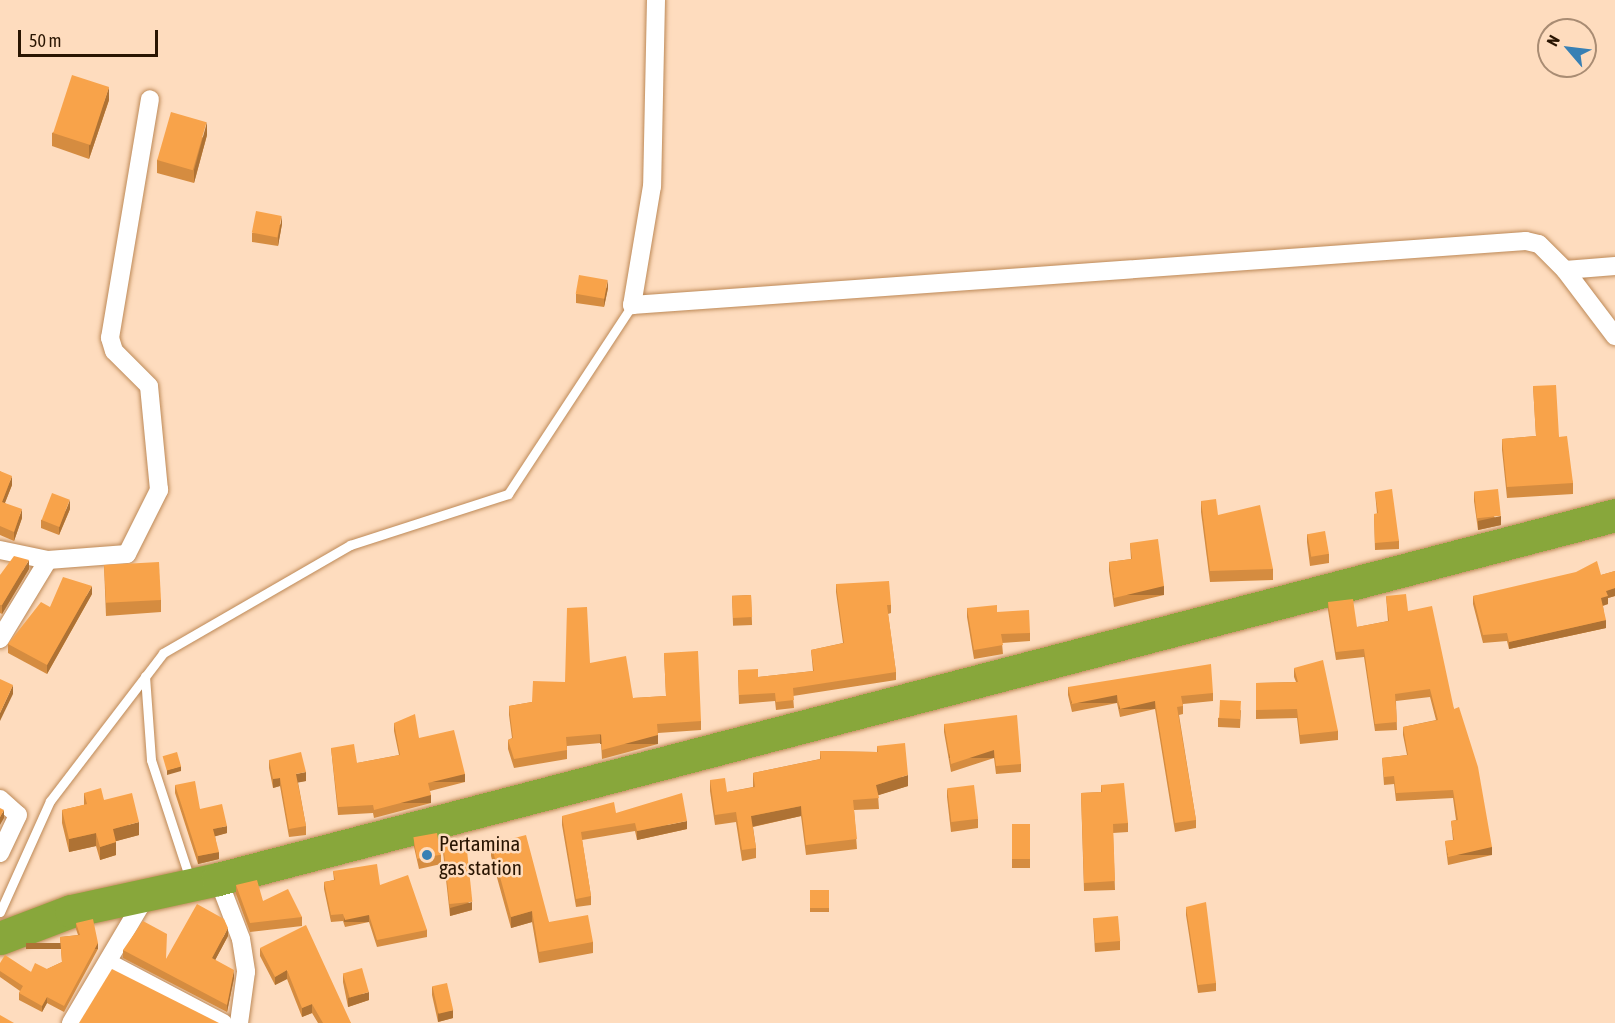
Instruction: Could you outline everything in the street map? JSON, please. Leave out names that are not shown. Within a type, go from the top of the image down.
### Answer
[{"type":"highway","points":[[0,938],[31,922],[148,893],[205,882],[1615,515]]},
{"type":"street","points":[[656,0],[652,186],[632,305],[1526,241],[1539,244],[1565,270],[1615,336]]},
{"type":"street","points":[[0,550],[48,560],[127,554],[159,490],[151,390],[114,351],[110,338],[150,99]]},
{"type":"street","points":[[1565,270],[1615,266]]},
{"type":"street","points":[[0,639],[48,560]]},
{"type":"street","points":[[0,800],[18,814],[0,853]]},
{"type":"street","points":[[205,882],[246,972],[239,1023]]},
{"type":"street","points":[[71,1023],[111,964],[148,893]]},
{"type":"street","points":[[111,964],[223,1023]]},
{"type":"lane","points":[[0,912],[50,801],[145,676],[172,646],[350,545],[508,494],[632,305]]},
{"type":"lane","points":[[145,676],[151,760],[205,882]]},
{"type":"building","points":[[72,75],[109,87],[90,145],[53,133]]},
{"type":"building","points":[[171,112],[207,122],[193,170],[157,160]]},
{"type":"building","points":[[256,211],[282,216],[277,238],[252,233]]},
{"type":"building","points":[[579,275],[608,280],[604,299],[576,294]]},
{"type":"building","points":[[1556,385],[1559,437],[1567,436],[1573,483],[1507,487],[1502,439],[1536,436],[1533,386]]},
{"type":"building","points":[[0,471],[12,476],[2,502],[22,509],[14,532],[0,526]]},
{"type":"building","points":[[1392,489],[1399,541],[1375,543],[1374,514],[1378,513],[1375,492]]},
{"type":"building","points":[[1498,489],[1501,516],[1477,518],[1474,492]]},
{"type":"building","points":[[52,493],[70,500],[59,527],[42,520]]},
{"type":"building","points":[[1216,499],[1218,515],[1260,505],[1273,569],[1210,571],[1201,501]]},
{"type":"building","points":[[1325,531],[1329,554],[1311,557],[1307,534]]},
{"type":"building","points":[[1158,539],[1164,586],[1114,598],[1109,562],[1132,559],[1130,543]]},
{"type":"building","points":[[14,556],[29,560],[0,605],[0,575]]},
{"type":"building","points":[[1597,561],[1601,575],[1615,571],[1615,588],[1606,591],[1608,596],[1601,598],[1606,620],[1509,642],[1507,633],[1483,635],[1473,596],[1576,572]]},
{"type":"building","points":[[159,562],[161,600],[106,603],[104,565]]},
{"type":"building","points":[[63,577],[92,586],[47,665],[8,644],[41,602],[50,607]]},
{"type":"building","points":[[889,581],[891,605],[887,605],[896,672],[793,688],[794,700],[776,702],[775,693],[739,695],[738,670],[758,669],[758,677],[814,671],[811,650],[844,643],[836,584]]},
{"type":"building","points":[[1406,594],[1408,611],[1432,606],[1454,709],[1459,707],[1478,767],[1492,847],[1448,857],[1445,841],[1454,840],[1451,821],[1458,820],[1453,790],[1396,793],[1394,776],[1384,777],[1382,758],[1408,755],[1403,727],[1438,720],[1430,689],[1395,694],[1397,722],[1375,724],[1364,649],[1336,652],[1328,602],[1353,599],[1357,627],[1389,621],[1386,596]]},
{"type":"building","points":[[751,595],[752,617],[733,618],[732,596]]},
{"type":"building","points":[[997,605],[997,612],[1029,610],[1030,633],[1001,634],[1003,645],[974,650],[967,608]]},
{"type":"building","points":[[587,607],[590,663],[626,656],[633,698],[666,696],[664,653],[698,651],[701,721],[657,724],[658,735],[602,750],[601,734],[566,737],[567,750],[514,759],[508,740],[513,738],[509,706],[532,702],[533,681],[565,682],[567,608]]},
{"type":"building","points":[[1323,660],[1338,731],[1300,735],[1297,709],[1256,710],[1256,683],[1298,682],[1294,668]]},
{"type":"building","points":[[1211,664],[1213,693],[1181,696],[1183,706],[1177,707],[1196,820],[1175,823],[1155,701],[1120,709],[1117,695],[1072,704],[1068,687]]},
{"type":"building","points":[[0,679],[13,685],[0,713]]},
{"type":"building","points":[[1220,700],[1241,701],[1240,719],[1219,718]]},
{"type":"building","points":[[415,714],[419,738],[454,730],[465,774],[428,783],[431,795],[374,810],[373,805],[338,807],[331,748],[354,744],[357,763],[400,755],[394,723]]},
{"type":"building","points":[[1017,715],[1021,764],[996,766],[994,750],[951,764],[944,724]]},
{"type":"building","points":[[905,743],[908,775],[876,785],[879,798],[853,800],[857,839],[806,845],[801,806],[751,816],[756,848],[742,850],[736,812],[715,815],[710,780],[725,778],[727,792],[755,787],[753,773],[821,759],[820,751],[878,752],[877,746]]},
{"type":"building","points":[[177,752],[181,766],[167,771],[163,756]]},
{"type":"building","points":[[301,752],[306,772],[296,774],[306,826],[289,829],[280,778],[273,779],[269,760]]},
{"type":"building","points":[[195,781],[200,809],[222,804],[227,826],[213,829],[219,852],[198,856],[175,785]]},
{"type":"building","points":[[1124,783],[1128,823],[1113,824],[1115,881],[1084,883],[1081,793],[1102,792],[1101,785]]},
{"type":"building","points":[[974,785],[978,819],[951,822],[947,788]]},
{"type":"building","points":[[101,788],[104,800],[132,793],[139,822],[113,829],[116,842],[100,847],[96,833],[69,839],[62,810],[87,804],[84,793]]},
{"type":"building","points":[[682,793],[687,821],[637,831],[635,823],[581,832],[591,896],[576,899],[562,816],[614,802],[616,813]]},
{"type":"building","points":[[1012,824],[1030,824],[1030,859],[1012,859]]},
{"type":"building","points":[[437,833],[441,855],[417,859],[413,837]]},
{"type":"building","points":[[526,835],[549,922],[588,915],[593,942],[539,952],[532,911],[511,917],[491,844]]},
{"type":"building","points":[[466,841],[472,902],[450,904],[443,843]]},
{"type":"building","points":[[377,864],[380,885],[408,875],[427,930],[377,940],[369,915],[345,920],[343,914],[331,915],[324,882],[335,880],[333,871]]},
{"type":"building","points":[[257,880],[263,901],[288,889],[302,917],[250,923],[236,885]]},
{"type":"building","points":[[810,890],[829,890],[829,908],[810,908]]},
{"type":"building","points":[[1206,902],[1216,983],[1198,985],[1186,907]]},
{"type":"building","points":[[197,904],[224,919],[228,928],[212,958],[234,970],[227,1005],[123,950],[143,921],[167,934],[166,959]]},
{"type":"building","points":[[1118,916],[1120,941],[1095,943],[1093,918]]},
{"type":"building","points":[[93,919],[98,943],[64,1006],[47,997],[42,1006],[19,993],[23,986],[0,971],[0,963],[5,955],[31,972],[35,963],[47,969],[62,962],[60,937],[80,935],[76,923]]},
{"type":"building","points":[[306,925],[351,1023],[323,1023],[312,1004],[302,1008],[287,970],[275,977],[260,948]]},
{"type":"building","points":[[362,968],[369,992],[350,998],[343,974]]},
{"type":"building","points":[[112,969],[219,1023],[79,1023]]},
{"type":"building","points":[[447,983],[453,1010],[439,1014],[432,986]]},
{"type":"building","points":[[0,1015],[14,1023],[0,1023]]},
{"type":"place","name":"Pertamina gas station","points":[[427,855]]}]
